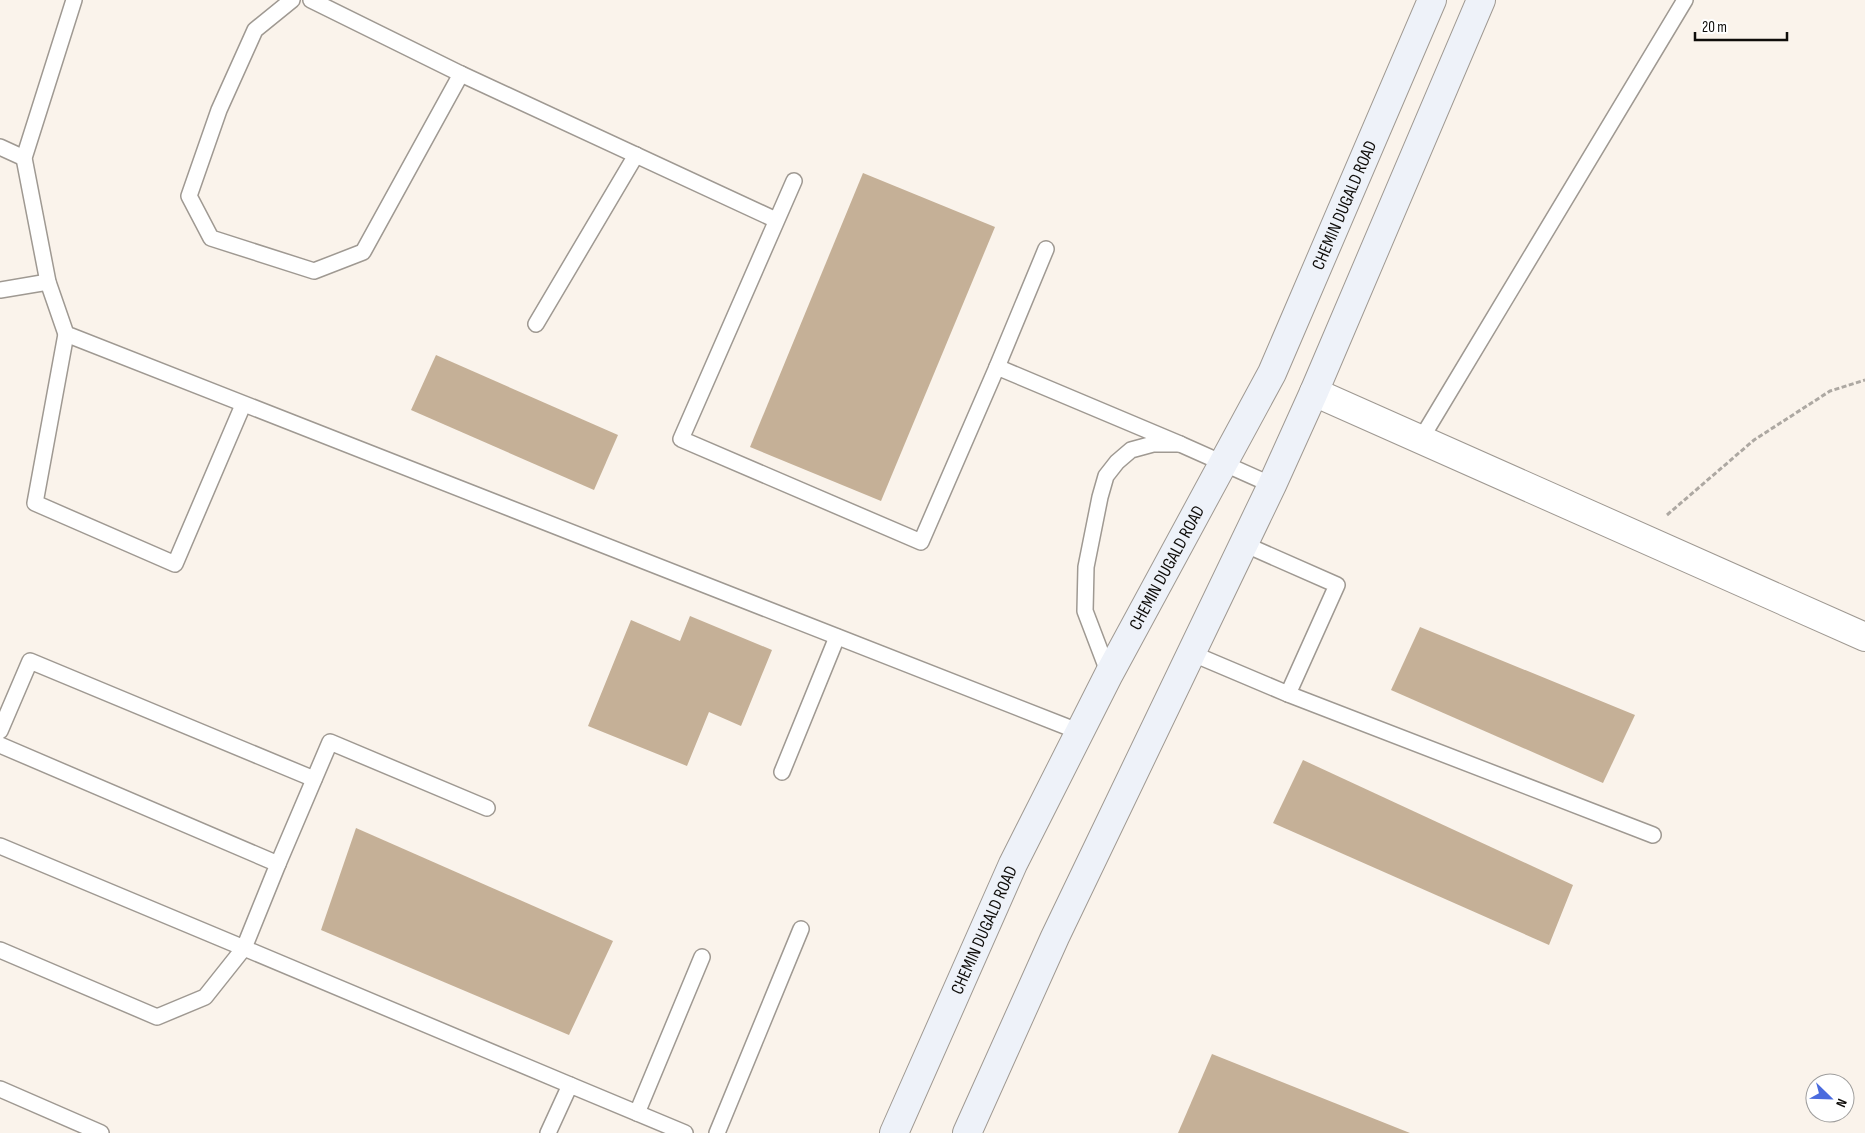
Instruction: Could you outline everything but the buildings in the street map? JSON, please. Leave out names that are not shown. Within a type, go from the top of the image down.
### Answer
[{"type":"main road","name":"CHEMIN DUGALD ROAD","points":[[894,1133],[1013,864],[1109,674],[1272,373],[1432,0]]},
{"type":"main road","points":[[967,1133],[1055,937],[1272,485],[1314,392],[1481,0]]},
{"type":"street","points":[[1314,392],[1865,637]]},
{"type":"lane","points":[[74,0],[24,158],[48,282],[66,334],[35,503],[175,564],[243,405]]},
{"type":"lane","points":[[292,0],[255,30],[219,110],[189,196],[211,238],[314,271],[363,252],[461,74]]},
{"type":"lane","points":[[311,0],[461,74],[776,220]]},
{"type":"lane","points":[[1421,439],[1685,0]]},
{"type":"lane","points":[[0,147],[24,158]]},
{"type":"lane","points":[[536,324],[636,155]]},
{"type":"lane","points":[[794,181],[681,439],[922,542],[1046,249]]},
{"type":"lane","points":[[0,290],[48,282]]},
{"type":"lane","points":[[66,334],[1080,732]]},
{"type":"lane","points":[[997,367],[1225,462],[1272,485]]},
{"type":"lane","points":[[1109,674],[1085,611],[1086,567],[1094,522],[1106,476],[1117,462],[1131,450],[1154,444],[1180,444]]},
{"type":"lane","points":[[1244,544],[1338,585],[1288,694]]},
{"type":"lane","points":[[782,772],[837,637]]},
{"type":"lane","points":[[1190,654],[1288,694],[1653,835]]},
{"type":"lane","points":[[0,731],[30,661],[314,779]]},
{"type":"lane","points":[[0,950],[157,1017],[205,997],[244,948],[330,742],[487,808]]},
{"type":"lane","points":[[0,746],[278,864]]},
{"type":"lane","points":[[0,846],[685,1133]]},
{"type":"lane","points":[[717,1133],[801,929]]},
{"type":"lane","points":[[637,1113],[702,957]]},
{"type":"lane","points":[[548,1133],[570,1084]]},
{"type":"lane","points":[[0,1089],[101,1133]]},
{"type":"path","points":[[1642,538],[1754,440],[1830,391],[1865,380]]}]
